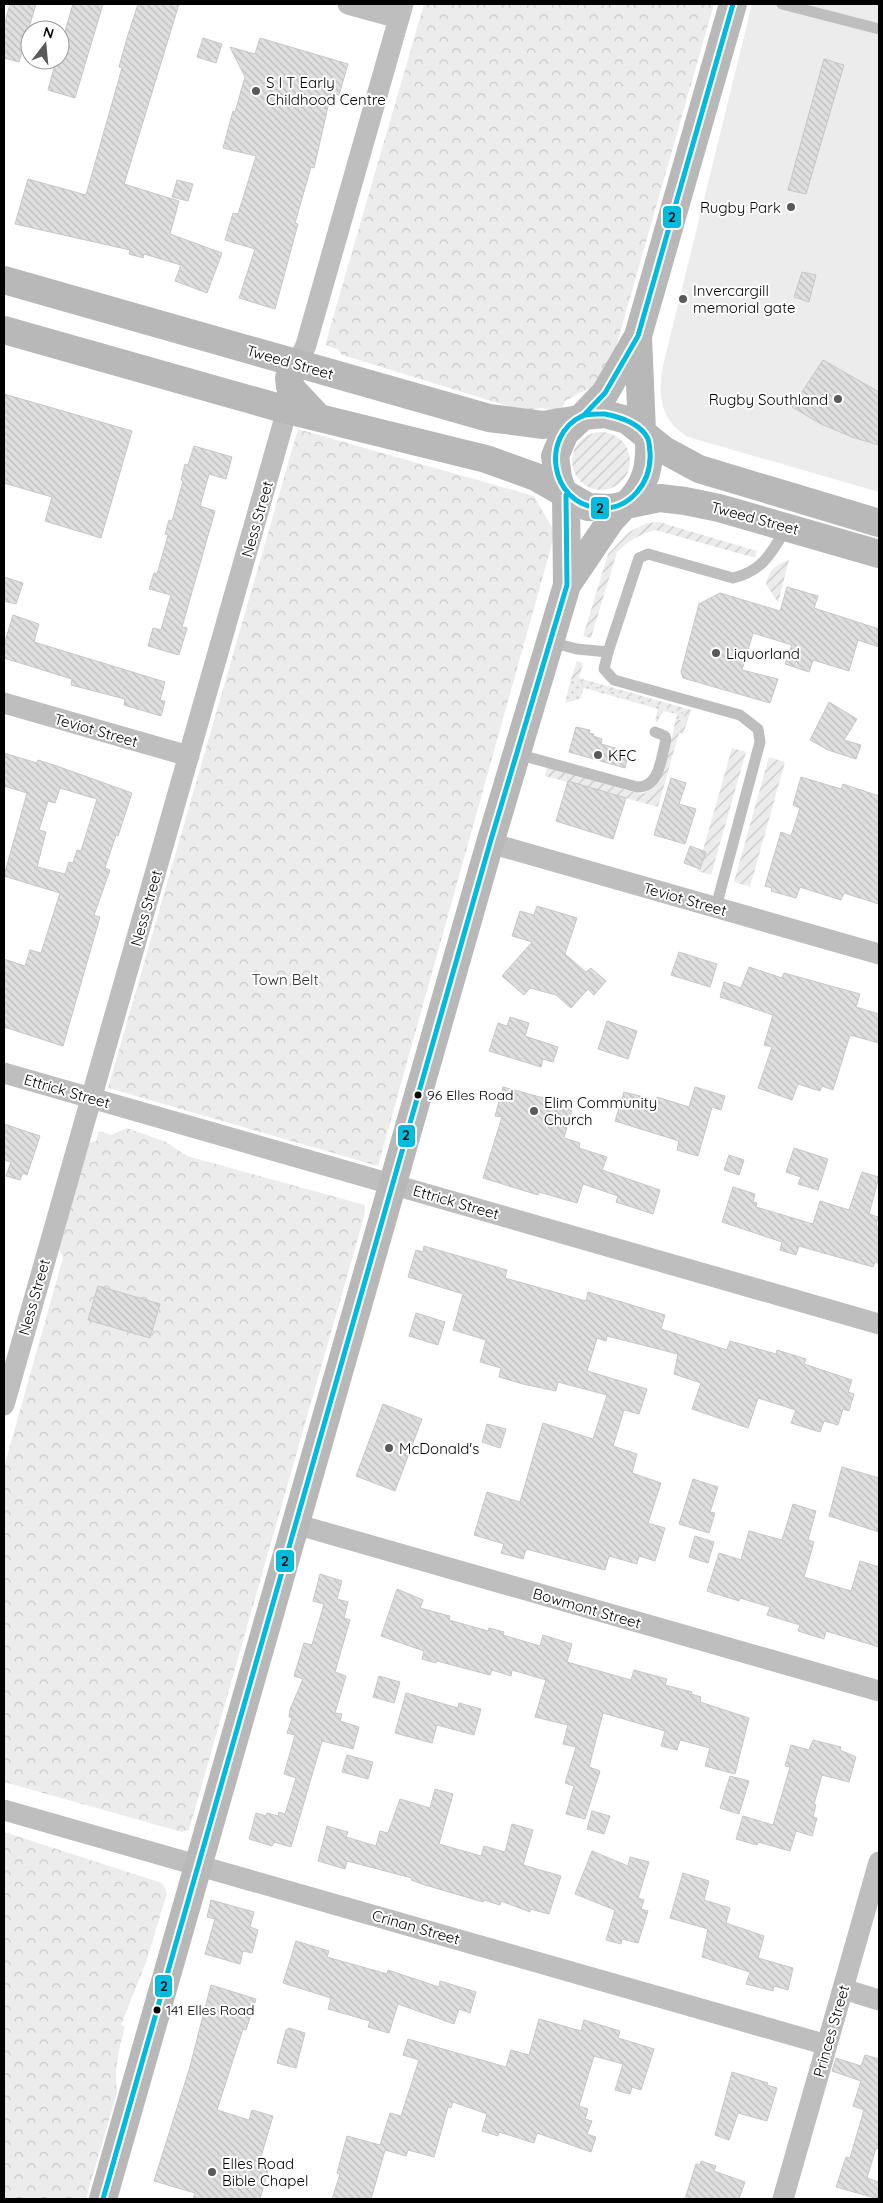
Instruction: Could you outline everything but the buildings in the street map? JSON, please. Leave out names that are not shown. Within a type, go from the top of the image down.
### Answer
[{"type":"main road","points":[[567,585],[564,493],[558,478],[555,456],[565,433],[605,393],[638,336],[733,4]]},
{"type":"main road","name":"Tweed Street","points":[[4,280],[507,422],[544,425],[581,417],[605,414],[616,415],[680,460],[718,476],[879,523]]},
{"type":"main road","name":"Tweed Street","points":[[4,330],[320,419],[486,459],[523,472],[588,507],[599,509],[660,498],[685,500],[879,554]]},
{"type":"main road","points":[[103,2199],[490,843],[567,585],[611,520],[643,485],[648,473],[638,336]]},
{"type":"main road","points":[[297,364],[290,378],[290,387],[320,419]]},
{"type":"street","points":[[297,364],[306,345],[401,11],[348,4]]},
{"type":"street","name":"Ness Street","points":[[4,1405],[287,410]]},
{"type":"street","name":"Teviot Street","points":[[4,703],[189,756]]},
{"type":"street","name":"Teviot Street","points":[[490,843],[879,954]]},
{"type":"street","name":"Ettrick Street","points":[[4,1073],[879,1324]]},
{"type":"street","name":"Bowmont Street","points":[[295,1524],[879,1691]]},
{"type":"street","name":"Crinan Street","points":[[4,1810],[827,2045]]},
{"type":"street","name":"Princes Street","points":[[783,2199],[879,1862]]},
{"type":"street","points":[[843,1989],[879,2000]]},
{"type":"lane","points":[[782,4],[879,29]]},
{"type":"lane","points":[[716,907],[760,742],[758,729],[740,714],[614,680],[604,669],[639,558],[648,554],[733,578],[745,575],[759,568],[774,550],[786,527]]},
{"type":"lane","points":[[550,642],[577,649],[608,652]]},
{"type":"lane","points":[[517,754],[645,787],[651,784],[656,777],[666,740],[661,733],[654,732]]},
{"type":"green space","points":[[424,4],[714,4],[614,354],[592,387],[565,401],[561,413],[542,408],[524,411],[342,355],[337,349],[325,345]]},
{"type":"green space","name":"Rugby Park","points":[[752,4],[879,4],[879,492],[688,437],[672,424],[664,409],[661,391],[662,370]]},
{"type":"green space","name":"Town Belt","points":[[298,429],[534,496],[555,533],[378,1166],[108,1088]]},
{"type":"green space","points":[[601,432],[617,437],[625,445],[630,461],[625,477],[617,485],[601,490],[585,485],[577,477],[572,461],[577,445],[585,437]]},
{"type":"green space","points":[[659,522],[757,551],[755,557],[752,557],[655,530],[639,536],[617,552],[591,638],[583,636],[608,554],[629,532],[647,523]]},
{"type":"green space","points":[[789,560],[778,603],[766,584],[774,568],[780,563]]},
{"type":"green space","points":[[577,661],[583,663],[579,678],[691,710],[683,734],[679,733],[658,807],[545,776],[547,767],[640,794],[649,791],[656,784],[666,764],[676,719],[683,721],[685,713],[571,679]]},
{"type":"green space","points":[[571,679],[685,713],[683,721],[676,719],[677,714],[663,711],[657,723],[655,720],[658,709],[584,688],[580,699],[565,703]]},
{"type":"green space","points":[[732,748],[746,752],[711,875],[697,871]]},
{"type":"green space","points":[[769,757],[785,762],[750,887],[734,882]]},
{"type":"green space","points":[[127,1128],[166,1142],[187,1156],[365,1205],[364,1217],[189,1830],[182,1832],[4,1782],[4,1467],[63,1258],[57,1246],[85,1145],[96,1141],[99,1131],[111,1135]]},
{"type":"green space","points":[[4,1832],[162,1883],[167,1893],[146,1962],[121,2025],[125,2027],[116,2075],[117,2092],[86,2199],[4,2199]]},
{"type":"transit line","name":"2","points":[[583,416],[605,393],[638,336],[733,4]]},
{"type":"transit line","name":"2","points":[[605,414],[629,421],[644,432],[649,443],[650,463],[643,484],[629,500],[610,508],[598,508],[582,503],[569,494],[561,482],[556,468],[556,453],[560,438],[569,425],[585,415],[605,414]]},
{"type":"transit line","name":"2","points":[[103,2199],[490,843],[567,585],[566,495]]},
{"type":"place","name":"S I T Early Childhood Centre","points":[[256,91]]},
{"type":"place","name":"Rugby Park","points":[[791,207]]},
{"type":"place","name":"Invercargill memorial gate","points":[[683,299]]},
{"type":"place","name":"Rugby Southland","points":[[838,399]]},
{"type":"place","name":"Liquorland","points":[[716,653]]},
{"type":"place","name":"KFC","points":[[598,755]]},
{"type":"place","name":"96 Elles Road","points":[[418,1095]]},
{"type":"place","name":"Elim Community Church","points":[[534,1111]]},
{"type":"place","name":"McDonald's","points":[[389,1448]]},
{"type":"place","name":"141 Elles Road","points":[[157,2010]]},
{"type":"place","name":"Elles Road Bible Chapel","points":[[212,2172]]}]
